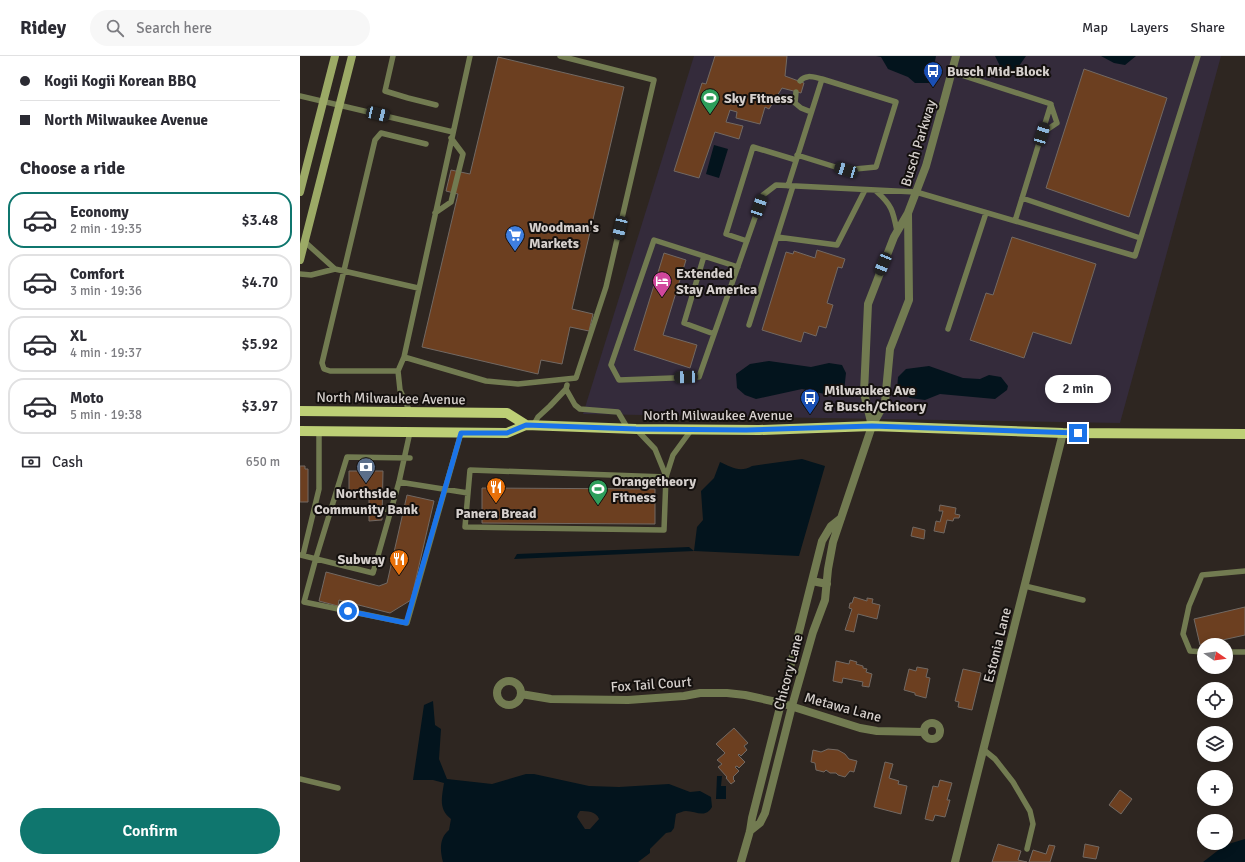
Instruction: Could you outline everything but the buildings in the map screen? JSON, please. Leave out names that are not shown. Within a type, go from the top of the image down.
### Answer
[{"type":"main road","points":[[300,192],[335,56]]},
{"type":"main road","points":[[300,260],[352,56]]},
{"type":"main road","name":"North Milwaukee Avenue","points":[[300,411],[507,413],[530,425]]},
{"type":"main road","name":"North Milwaukee Avenue","points":[[300,431],[507,433],[530,425],[632,429],[764,430],[872,426],[1063,433],[1245,434]]},
{"type":"street","name":"Busch Parkway","points":[[872,426],[864,393],[868,304],[897,231],[908,213],[926,166],[956,56]]},
{"type":"street","name":"Busch Parkway","points":[[872,426],[885,402],[890,349],[909,300],[908,213]]},
{"type":"street","name":"Chicory Lane","points":[[750,831],[760,822],[765,813],[792,706],[813,632],[825,600],[828,569],[833,542],[872,426]]},
{"type":"street","name":"Estonia Lane","points":[[956,862],[1063,433]]},
{"type":"street","name":"Chicory Lane","points":[[741,862],[822,541],[831,526],[843,516]]},
{"type":"street","points":[[812,580],[827,584]]},
{"type":"street","name":"Fox Tail Court","points":[[521,694],[551,699],[613,700],[684,696],[700,693],[727,693],[746,695],[781,703]]},
{"type":"street","name":"Metawa Lane","points":[[781,703],[860,728],[877,731],[924,732]]},
{"type":"lane","points":[[393,56],[385,90],[408,98],[436,104]]},
{"type":"lane","points":[[410,412],[400,390],[398,371],[404,357],[470,56]]},
{"type":"lane","points":[[404,357],[486,381],[518,384],[576,378],[606,287],[654,80],[560,56]]},
{"type":"lane","points":[[738,267],[654,240],[611,364],[619,380],[700,377],[763,195],[776,185],[916,192],[1135,256],[1198,56]]},
{"type":"lane","points":[[952,72],[1051,104]]},
{"type":"lane","points":[[747,241],[726,234],[754,147],[846,170],[876,167],[896,102],[809,76],[800,81]]},
{"type":"lane","points":[[749,325],[777,237],[797,157],[822,79]]},
{"type":"lane","points":[[796,92],[795,103],[801,108],[811,112]]},
{"type":"lane","points":[[300,96],[452,135],[463,154],[451,202],[435,213]]},
{"type":"lane","points":[[1015,221],[1051,104]]},
{"type":"lane","points":[[1042,134],[1057,123],[1051,104]]},
{"type":"lane","points":[[398,371],[330,371],[324,369],[322,363],[375,140],[381,134],[426,144]]},
{"type":"lane","points":[[777,237],[837,245],[865,190]]},
{"type":"lane","points":[[876,190],[886,200],[894,212],[897,231]]},
{"type":"lane","points":[[1022,198],[1140,238]]},
{"type":"lane","points":[[948,329],[986,213]]},
{"type":"lane","points":[[305,242],[335,269]]},
{"type":"lane","points":[[704,256],[684,323],[714,334]]},
{"type":"lane","points":[[300,274],[311,275],[335,269],[418,288]]},
{"type":"lane","points":[[530,425],[566,389],[568,379]]},
{"type":"lane","points":[[566,389],[575,405],[580,409],[618,412],[632,429],[655,449],[666,477]]},
{"type":"lane","points":[[666,477],[470,470],[465,527],[664,530],[666,477],[673,455],[692,429]]},
{"type":"lane","points":[[319,431],[319,488],[301,555],[373,573],[399,482],[410,432]]},
{"type":"lane","points":[[410,458],[347,457],[304,602],[406,623],[461,433]]},
{"type":"lane","points":[[399,482],[468,493]]},
{"type":"lane","points":[[330,511],[391,509]]},
{"type":"lane","points":[[1197,652],[1190,652],[1183,634],[1189,606],[1202,575],[1245,571]]},
{"type":"lane","points":[[1025,586],[1083,600]]},
{"type":"lane","points":[[1233,652],[1245,652]]},
{"type":"lane","points":[[984,750],[995,759],[1008,776],[1030,811],[1033,824],[1027,849]]},
{"type":"lane","points":[[300,779],[338,788]]},
{"type":"shaded area","points":[[694,56],[1221,56],[1120,423],[583,414]]},
{"type":"water","points":[[876,56],[936,56],[929,83],[915,83],[908,77],[888,69],[881,57]]},
{"type":"water","points":[[995,56],[1026,56],[1015,72],[1002,70]]},
{"type":"water","points":[[1101,56],[1136,56],[1125,65],[1114,63]]},
{"type":"water","points":[[714,145],[728,149],[719,178],[706,174]]},
{"type":"water","points":[[769,361],[811,367],[829,363],[842,365],[846,373],[844,391],[829,395],[802,389],[756,399],[745,395],[737,388],[736,374],[750,364]]},
{"type":"water","points":[[929,366],[963,378],[980,379],[989,375],[1001,377],[1008,386],[1007,390],[995,399],[940,394],[925,400],[910,398],[897,390],[898,377],[906,369]]},
{"type":"water","points":[[802,459],[825,466],[799,556],[694,551],[697,527],[703,520],[701,491],[714,478],[720,462],[740,469]]},
{"type":"water","points":[[689,547],[694,551],[514,559],[517,554]]},
{"type":"water","points":[[433,701],[435,725],[441,729],[439,759],[447,779],[492,784],[526,774],[534,774],[589,786],[619,787],[669,784],[690,792],[700,791],[711,797],[712,807],[709,811],[703,814],[686,811],[676,814],[674,828],[671,832],[666,833],[650,849],[650,853],[638,862],[443,862],[441,845],[443,837],[449,830],[451,819],[444,811],[442,802],[444,783],[433,780],[413,780],[424,705]],"holes":[[[580,811],[594,813],[599,819],[590,829],[585,829],[577,817]]]},
{"type":"water","points":[[717,776],[722,776],[721,786],[726,786],[726,799],[716,799]]},
{"type":"water","points":[[1245,839],[1245,862],[1203,862],[1219,850],[1233,850],[1233,843]]},
{"type":"place","name":"Busch Mid-Block","points":[[933,88]]},
{"type":"place","name":"Sky Fitness","points":[[710,115]]},
{"type":"place","name":"Woodman's Markets","points":[[515,252]]},
{"type":"place","name":"Extended Stay America","points":[[662,298]]},
{"type":"place","name":"Milwaukee Ave & Busch/Chicory","points":[[810,415]]},
{"type":"place","name":"Northside Community Bank","points":[[366,484]]},
{"type":"place","name":"Panera Bread","points":[[496,504]]},
{"type":"place","name":"Orangetheory Fitness","points":[[598,506]]},
{"type":"place","name":"Subway","points":[[399,576]]},
{"type":"route","points":[[348,611],[406,623],[461,433],[507,433],[526,425],[636,429],[746,430],[872,426],[1078,433]]}]
